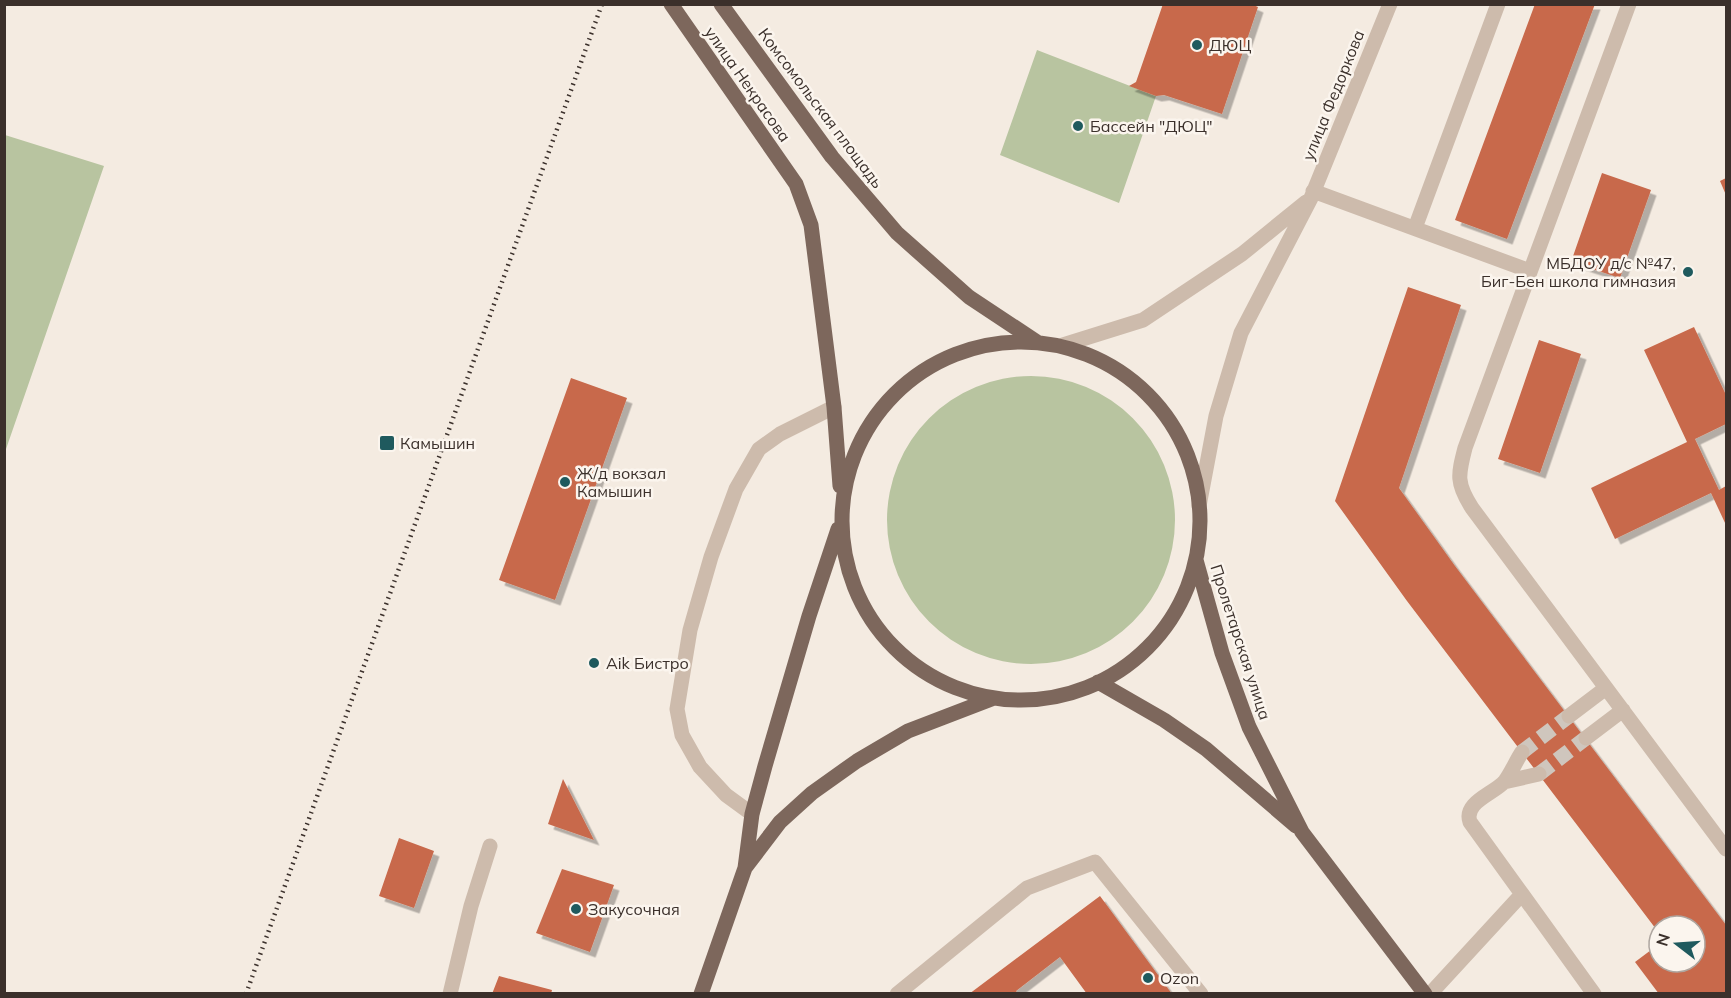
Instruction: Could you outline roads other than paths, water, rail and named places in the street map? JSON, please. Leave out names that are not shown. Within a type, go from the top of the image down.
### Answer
[{"type":"main road","name":"улица Некрасова","points":[[670,4],[796,184]]},
{"type":"main road","name":"Комсомольская площадь","points":[[721,4],[832,157],[897,232],[969,297],[1037,342]]},
{"type":"main road","name":"Комсомольская площадь","points":[[796,184],[811,225],[834,406],[841,501]]},
{"type":"main road","name":"Комсомольская площадь","points":[[1037,342],[1063,345],[1101,360],[1119,371],[1145,392],[1166,416],[1184,447],[1194,473],[1199,506],[1196,560],[1186,590],[1171,619],[1146,649],[1124,667],[1098,682],[1056,697],[1022,700],[994,698],[959,689],[928,673],[907,658],[887,639],[871,617],[856,588],[838,529],[841,501],[849,470],[868,429],[883,408],[914,378],[936,363],[961,353],[998,344],[1037,342]]},
{"type":"main road","points":[[701,993],[745,868],[752,814],[809,616],[838,529]]},
{"type":"main road","name":"Пролетарская улица","points":[[1196,560],[1222,653],[1249,727],[1302,832],[1425,993]]},
{"type":"main road","name":"Пролетарская улица","points":[[1098,682],[1164,720],[1206,749],[1302,832]]},
{"type":"main road","points":[[745,868],[780,822],[812,793],[857,761],[908,731],[994,698]]},
{"type":"street","name":"улица Федоркова","points":[[1199,506],[1216,416],[1240,333],[1312,195],[1389,4]]},
{"type":"street","points":[[1415,228],[1498,4]]},
{"type":"street","points":[[1629,4],[1465,448],[1459,472],[1461,492],[1726,849]]},
{"type":"street","points":[[1063,345],[1143,321],[1242,254],[1312,195],[1415,228],[1530,271]]},
{"type":"street","points":[[752,814],[726,795],[700,767],[682,735],[677,709],[690,630],[711,557],[736,489],[759,448],[780,434],[834,406]]},
{"type":"street","points":[[1569,716],[1606,688]]},
{"type":"street","points":[[1586,738],[1623,710]]},
{"type":"street","points":[[1522,752],[1504,782],[1473,806],[1468,811],[1468,817],[1594,993]]},
{"type":"street","points":[[1504,782],[1539,774]]},
{"type":"street","points":[[450,993],[471,906],[490,846]]},
{"type":"street","points":[[897,993],[1027,888],[1095,862],[1201,993]]},
{"type":"street","points":[[1430,993],[1522,894]]},
{"type":"tunnel","points":[[1522,752],[1569,716]]},
{"type":"tunnel","points":[[1539,774],[1586,738]]},
{"type":"railway","points":[[246,994],[602,4]]},
{"type":"place","name":"ДЮЦ","points":[[1197,45]]},
{"type":"place","name":"Бассейн \"ДЮЦ\"","points":[[1078,126]]},
{"type":"place","name":"МБДОУ д/с №47, Биг-Бен школа гимназия","points":[[1688,272]]},
{"type":"place","name":"Камышин","points":[[387,443]]},
{"type":"place","name":"Ж/д вокзал Камышин","points":[[565,482]]},
{"type":"place","name":"Aik Бистро","points":[[594,663]]},
{"type":"place","name":"Закусочная","points":[[576,909]]},
{"type":"place","name":"Ozon","points":[[1148,978]]}]
